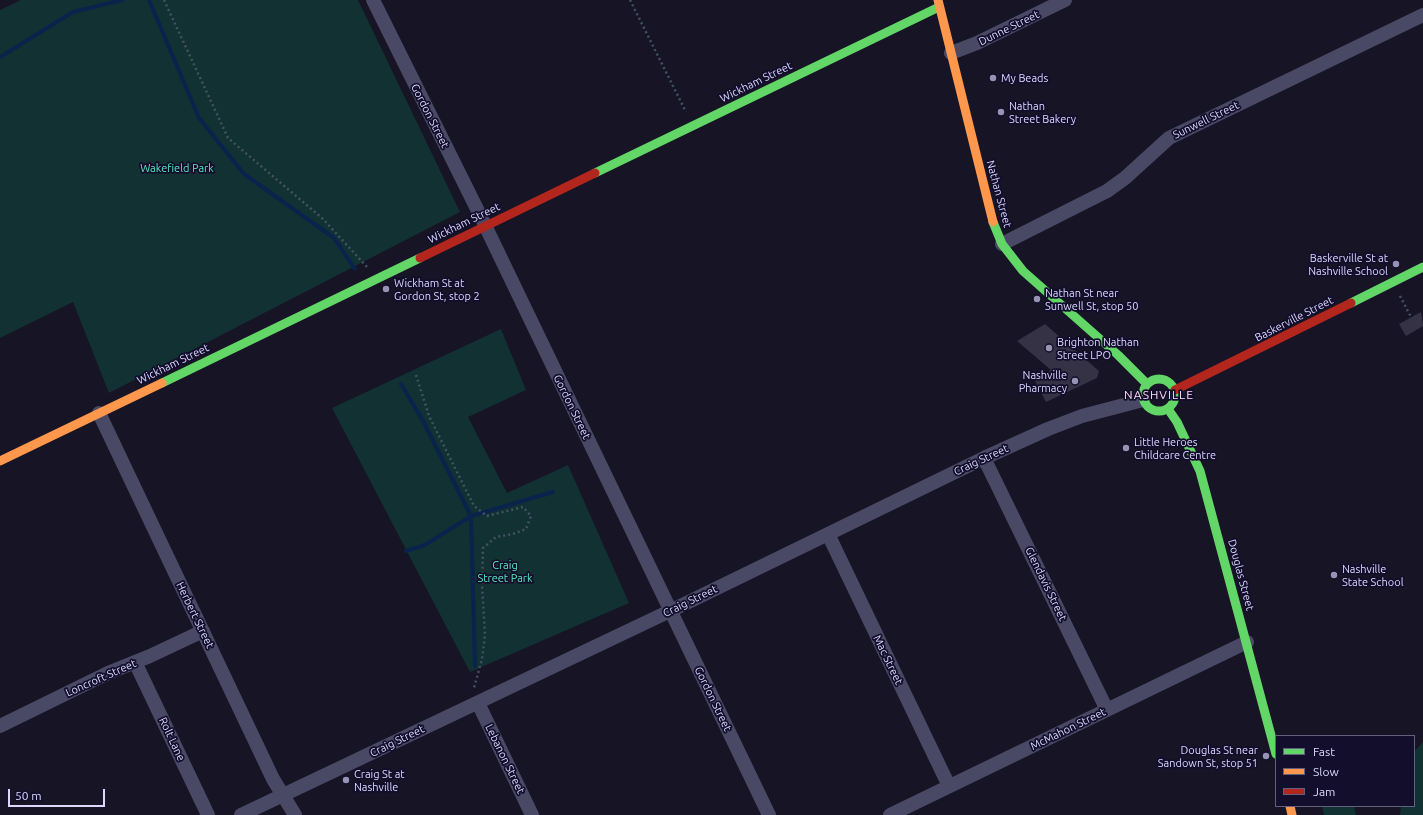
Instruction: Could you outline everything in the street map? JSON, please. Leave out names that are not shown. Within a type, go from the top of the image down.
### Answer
[{"type":"street","name":"Gordon Street","points":[[373,0],[485,226],[769,815]]},
{"type":"street","name":"Dunne Street","points":[[951,53],[977,43],[1065,0]]},
{"type":"street","name":"Wickham Street","points":[[0,461],[693,126],[938,3]]},
{"type":"street","name":"Nathan Street","points":[[938,3],[990,213],[1002,244],[1023,271],[1118,355],[1147,384]]},
{"type":"street","name":"Sunwell Street","points":[[1002,244],[1107,191],[1169,138],[1423,15]]},
{"type":"street","name":"Baskerville Street","points":[[1175,390],[1423,267]]},
{"type":"street","points":[[1163,379],[1175,390],[1175,400],[1168,409],[1159,412],[1154,411],[1145,405],[1143,400],[1143,392],[1147,384],[1152,381],[1163,379]]},
{"type":"street","name":"Craig Street","points":[[241,815],[284,796],[670,611],[984,458],[1048,429],[1082,416],[1143,400]]},
{"type":"street","name":"Douglas Street","points":[[1168,409],[1185,438],[1200,472],[1275,750]]},
{"type":"street","name":"Herbert Street","points":[[99,413],[273,779],[295,815]]},
{"type":"street","name":"Glendavis Street","points":[[984,458],[1107,710]]},
{"type":"street","name":"Mac Street","points":[[828,534],[949,786]]},
{"type":"street","name":"Loncroft Street","points":[[0,726],[108,672],[135,662],[203,630]]},
{"type":"street","name":"McMahon Street","points":[[890,815],[1247,642]]},
{"type":"street","name":"Rolt Lane","points":[[135,662],[208,815]]},
{"type":"street","name":"Lebanon Street","points":[[478,702],[532,815]]},
{"type":"path","points":[[164,0],[228,138],[323,219],[377,278]]},
{"type":"path","points":[[630,0],[693,126]]},
{"type":"path","points":[[1400,295],[1411,317]]},
{"type":"path","points":[[416,375],[429,416],[474,506],[487,516],[522,507],[531,516],[526,529],[513,534],[496,537],[483,548],[482,585],[486,635],[482,659],[474,688]]},
{"type":"green space","name":"Wakefield Park","points":[[21,0],[358,0],[460,212],[109,393],[73,302],[0,338],[0,10]]},
{"type":"green space","name":"Craig Street Park","points":[[501,329],[526,390],[468,417],[507,493],[568,465],[629,603],[470,672],[332,408]]},
{"type":"green space","points":[[1423,742],[1423,815],[1400,815],[1401,807],[1415,807],[1415,751]]},
{"type":"green space","points":[[1322,807],[1354,807],[1356,815],[1324,815]]},
{"type":"building","points":[[1421,312],[1423,326],[1406,336],[1399,324]]},
{"type":"building","points":[[1045,324],[1099,371],[1097,378],[1046,402],[1034,379],[1051,370],[1017,341]]},
{"type":"waterway","points":[[0,57],[73,12],[122,0]]},
{"type":"waterway","points":[[149,0],[199,118],[244,174],[334,238],[355,269]]},
{"type":"waterway","points":[[401,384],[423,421],[471,516],[475,666]]},
{"type":"waterway","points":[[406,551],[425,545],[471,516],[553,492]]},
{"type":"traffic: fast","points":[[595,173],[939,7]]},
{"type":"traffic: fast","points":[[993,222],[1002,244],[1023,271],[1118,355],[1147,384]]},
{"type":"traffic: fast","points":[[162,383],[420,258]]},
{"type":"traffic: fast","points":[[1351,303],[1423,267]]},
{"type":"traffic: fast","points":[[1156,379],[1162,379],[1171,383],[1175,395],[1171,407],[1162,411],[1156,411],[1147,407],[1143,398],[1143,392],[1147,383],[1156,379]]},
{"type":"traffic: fast","points":[[1168,409],[1177,422],[1200,471],[1275,750]]},
{"type":"traffic: slow","points":[[938,0],[993,222]]},
{"type":"traffic: slow","points":[[0,461],[162,383]]},
{"type":"traffic: slow","points":[[1290,807],[1292,815]]},
{"type":"traffic: jam","points":[[420,258],[595,173]]},
{"type":"traffic: jam","points":[[1175,390],[1351,303]]},
{"type":"place","name":"My Beads","points":[[993,78]]},
{"type":"place","name":"Nathan Street Bakery","points":[[1001,112]]},
{"type":"place","name":"Baskerville St at Nashville School","points":[[1396,264]]},
{"type":"place","name":"Wickham St at Gordon St, stop 2","points":[[386,289]]},
{"type":"place","name":"Nathan St near Sunwell St, stop 50","points":[[1037,299]]},
{"type":"place","name":"Brighton Nathan Street LPO","points":[[1049,348]]},
{"type":"place","name":"Nashville Pharmacy","points":[[1075,381]]},
{"type":"place","name":"Little Heroes Childcare Centre","points":[[1126,448]]},
{"type":"place","name":"Nashville State School","points":[[1334,575]]},
{"type":"place","name":"Douglas St near Sandown St, stop 51","points":[[1266,756]]},
{"type":"place","name":"Craig St at Nashville","points":[[346,780]]},
{"type":"district","name":"NASHVILLE","points":[[1159,395]]}]
